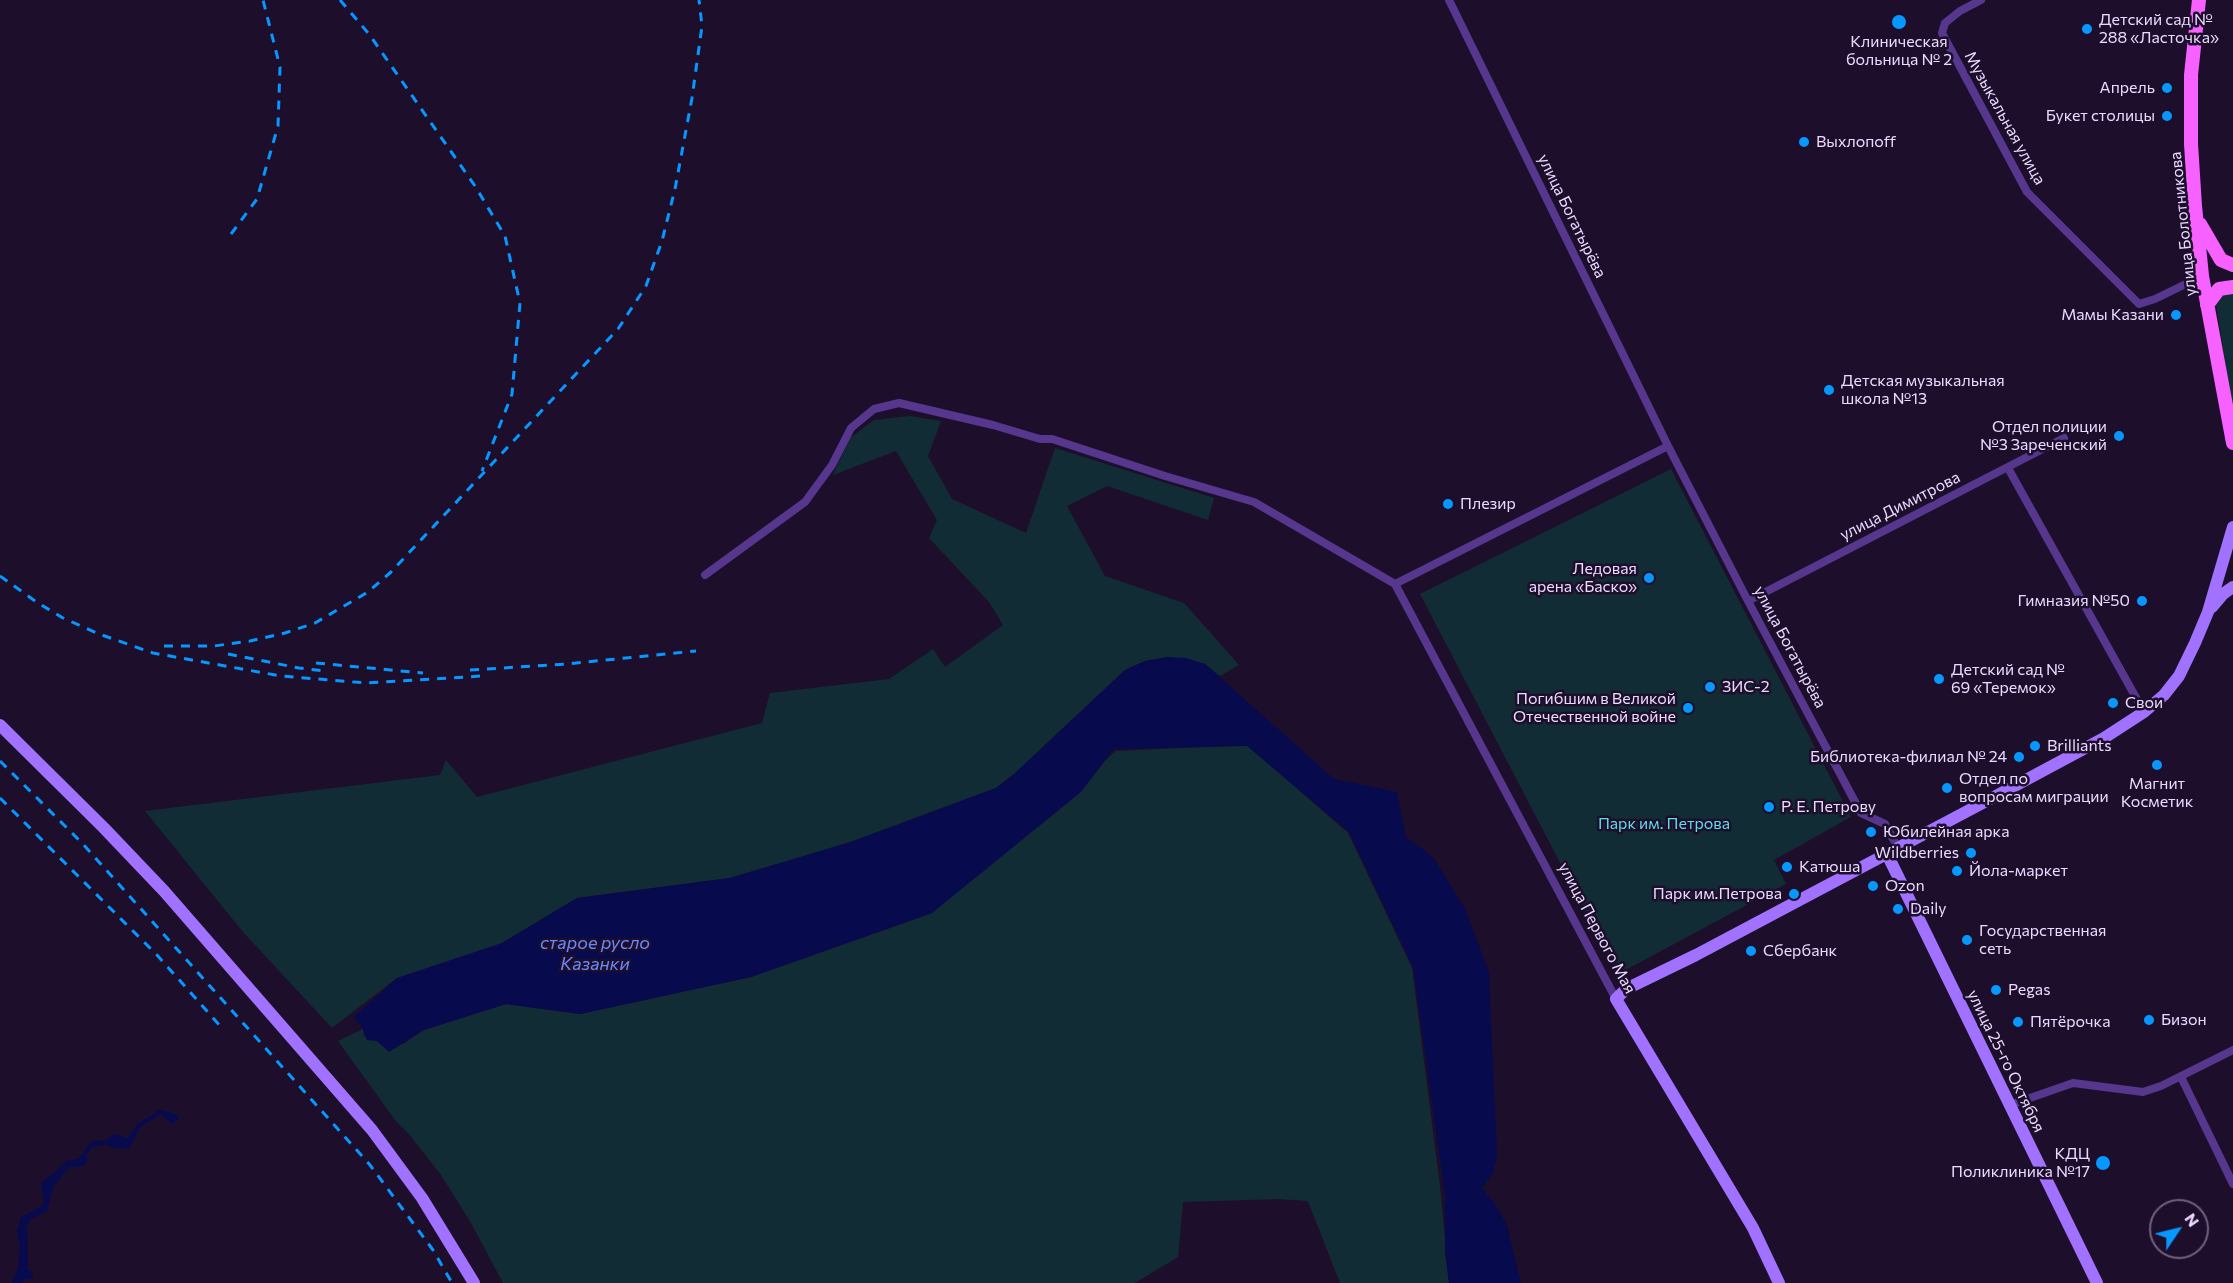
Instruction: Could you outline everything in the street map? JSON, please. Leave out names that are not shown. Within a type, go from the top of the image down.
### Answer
[{"type":"main road","name":"улица Болотникова","points":[[2199,0],[2191,75],[2191,144],[2196,217],[2202,276],[2233,443]]},
{"type":"main road","points":[[2196,217],[2221,260],[2233,265]]},
{"type":"main road","points":[[2207,305],[2219,289],[2233,287]]},
{"type":"street","name":"улица Богатырёва","points":[[1449,0],[1668,446],[1748,600],[1861,813],[1885,824],[1892,851]]},
{"type":"street","name":"Музыкальная улица","points":[[1981,0],[1960,11],[1945,23],[1942,33],[2027,192],[2139,304],[2155,299],[2202,276]]},
{"type":"street","points":[[705,575],[805,502],[832,465],[851,428],[874,409],[899,403],[993,425],[1040,439],[1052,439],[1254,502],[1395,584],[1668,446]]},
{"type":"street","name":"улица Димитрова","points":[[1748,600],[2064,438]]},
{"type":"street","points":[[2008,468],[2144,712]]},
{"type":"street","points":[[1616,999],[1626,989],[1696,955],[2104,738],[2144,712],[2164,695],[2179,676],[2208,612],[2233,527]]},
{"type":"street","name":"улица Первого Мая","points":[[1395,584],[1616,999],[1753,1228],[1779,1283]]},
{"type":"street","points":[[2208,612],[2223,594],[2233,587]]},
{"type":"street","points":[[0,725],[104,828],[171,899],[372,1130],[422,1198],[474,1283]]},
{"type":"street","points":[[0,732],[44,769]]},
{"type":"street","name":"улица 25-го Октября","points":[[1892,851],[2010,1105],[2097,1283]]},
{"type":"street","points":[[2010,1105],[2073,1083],[2143,1092],[2181,1077],[2233,1050]]},
{"type":"street","points":[[2181,1077],[2233,1184]]},
{"type":"green space","points":[[2223,292],[2233,292],[2233,411],[2216,304]]},
{"type":"green space","points":[[910,416],[941,421],[928,456],[952,499],[1026,533],[1055,448],[1214,498],[1208,520],[1107,486],[1067,506],[1105,576],[1184,603],[1239,665],[1220,676],[1205,664],[1168,657],[1145,661],[1125,670],[1014,774],[996,788],[850,842],[730,878],[577,898],[502,943],[397,978],[332,1028],[243,932],[145,811],[440,775],[446,760],[477,797],[762,723],[770,693],[889,679],[933,649],[945,667],[1003,625],[989,602],[929,538],[937,520],[896,451],[833,475],[850,438],[874,420]]},
{"type":"green space","name":"Парк им. Петрова","points":[[1671,469],[1851,817],[1774,860],[1786,884],[1618,974],[1420,594]]},
{"type":"green space","points":[[1247,745],[1348,833],[1412,968],[1440,1186],[1449,1283],[1340,1283],[1308,1201],[1279,1199],[1183,1202],[1178,1257],[1135,1283],[503,1283],[471,1223],[441,1175],[395,1120],[338,1041],[363,1029],[364,1036],[377,1041],[403,1044],[423,1030],[506,1004],[580,1014],[751,977],[932,913],[1116,751]]},
{"type":"water","name":"старое русло Казанки","points":[[1168,657],[1186,658],[1205,664],[1334,779],[1397,792],[1406,837],[1433,857],[1465,909],[1489,972],[1497,1157],[1492,1175],[1482,1188],[1497,1207],[1507,1226],[1521,1283],[1449,1283],[1445,1254],[1445,1195],[1413,967],[1349,832],[1247,746],[1114,749],[1081,792],[932,913],[751,977],[580,1014],[506,1004],[424,1030],[389,1052],[377,1041],[367,1040],[363,1029],[354,1017],[397,978],[502,943],[577,898],[730,878],[851,842],[996,788],[1014,774],[1125,670],[1145,661]]},
{"type":"water","points":[[160,1110],[176,1114],[179,1119],[172,1124],[161,1114],[140,1127],[130,1148],[114,1148],[107,1145],[92,1147],[86,1155],[87,1163],[78,1168],[71,1166],[63,1174],[53,1188],[47,1211],[31,1219],[27,1225],[28,1270],[32,1272],[33,1279],[27,1279],[22,1283],[12,1283],[18,1268],[20,1246],[17,1231],[21,1217],[39,1208],[44,1202],[41,1185],[44,1180],[66,1161],[79,1159],[90,1142],[107,1140],[113,1134],[128,1138],[137,1124]]},
{"type":"railway","points":[[231,234],[257,199],[278,126],[280,67],[263,0]]},
{"type":"railway","points":[[340,0],[369,34],[475,186],[505,236],[520,303],[512,394],[482,471]]},
{"type":"railway","points":[[164,646],[214,646],[285,633],[315,623],[368,592],[391,572],[618,329],[646,286],[662,241],[675,189],[692,98],[702,26],[699,0]]},
{"type":"railway","points":[[0,576],[63,618],[99,634],[153,653],[281,676],[366,683],[482,676]]},
{"type":"railway","points":[[470,670],[566,664],[696,651]]},
{"type":"railway","points":[[228,654],[326,671]]},
{"type":"railway","points":[[316,663],[423,673]]},
{"type":"railway","points":[[0,761],[82,843],[370,1165],[433,1250],[452,1283]]},
{"type":"railway","points":[[0,798],[157,955],[222,1028]]},
{"type":"place","name":"Клиническая больница № 2","points":[[1899,22]]},
{"type":"place","name":"Детский сад № 288 «Ласточка»","points":[[2087,29]]},
{"type":"place","name":"Апрель","points":[[2167,88]]},
{"type":"place","name":"Букет столицы","points":[[2167,116]]},
{"type":"place","name":"Выхлопoff","points":[[1804,142]]},
{"type":"place","name":"Мамы Казани","points":[[2176,315]]},
{"type":"place","name":"Детская музыкальная школа №13","points":[[1829,390]]},
{"type":"place","name":"Отдел полиции №3 Зареченский","points":[[2119,436]]},
{"type":"place","name":"Плезир","points":[[1448,504]]},
{"type":"place","name":"Ледовая арена «Баско»","points":[[1649,578]]},
{"type":"place","name":"Гимназия №50","points":[[2142,601]]},
{"type":"place","name":"Детский сад № 69 «Теремок»","points":[[1939,679]]},
{"type":"place","name":"ЗИС-2","points":[[1710,687]]},
{"type":"place","name":"Свои","points":[[2113,703]]},
{"type":"place","name":"Погибшим в Великой Отечественной войне","points":[[1688,708]]},
{"type":"place","name":"Brilliants","points":[[2035,746]]},
{"type":"place","name":"Библиотека-филиал № 24","points":[[2019,757]]},
{"type":"place","name":"Магнит Косметик","points":[[2157,765]]},
{"type":"place","name":"Отдел по вопросам миграции","points":[[1947,788]]},
{"type":"place","name":"Р. Е. Петрову","points":[[1769,807]]},
{"type":"place","name":"Юбилейная арка","points":[[1871,832]]},
{"type":"place","name":"Wildberries","points":[[1971,853]]},
{"type":"place","name":"Катюша","points":[[1787,867]]},
{"type":"place","name":"Йола-маркет","points":[[1957,871]]},
{"type":"place","name":"Ozon","points":[[1873,886]]},
{"type":"place","name":"Парк им.Петрова","points":[[1794,894]]},
{"type":"place","name":"Daily","points":[[1898,909]]},
{"type":"place","name":"Государственная сеть","points":[[1967,940]]},
{"type":"place","name":"Сбербанк","points":[[1751,951]]},
{"type":"place","name":"Pegas","points":[[1996,990]]},
{"type":"place","name":"Бизон","points":[[2149,1020]]},
{"type":"place","name":"Пятёрочка","points":[[2018,1022]]},
{"type":"place","name":"КДЦ Поликлиника №17","points":[[2103,1163]]}]
